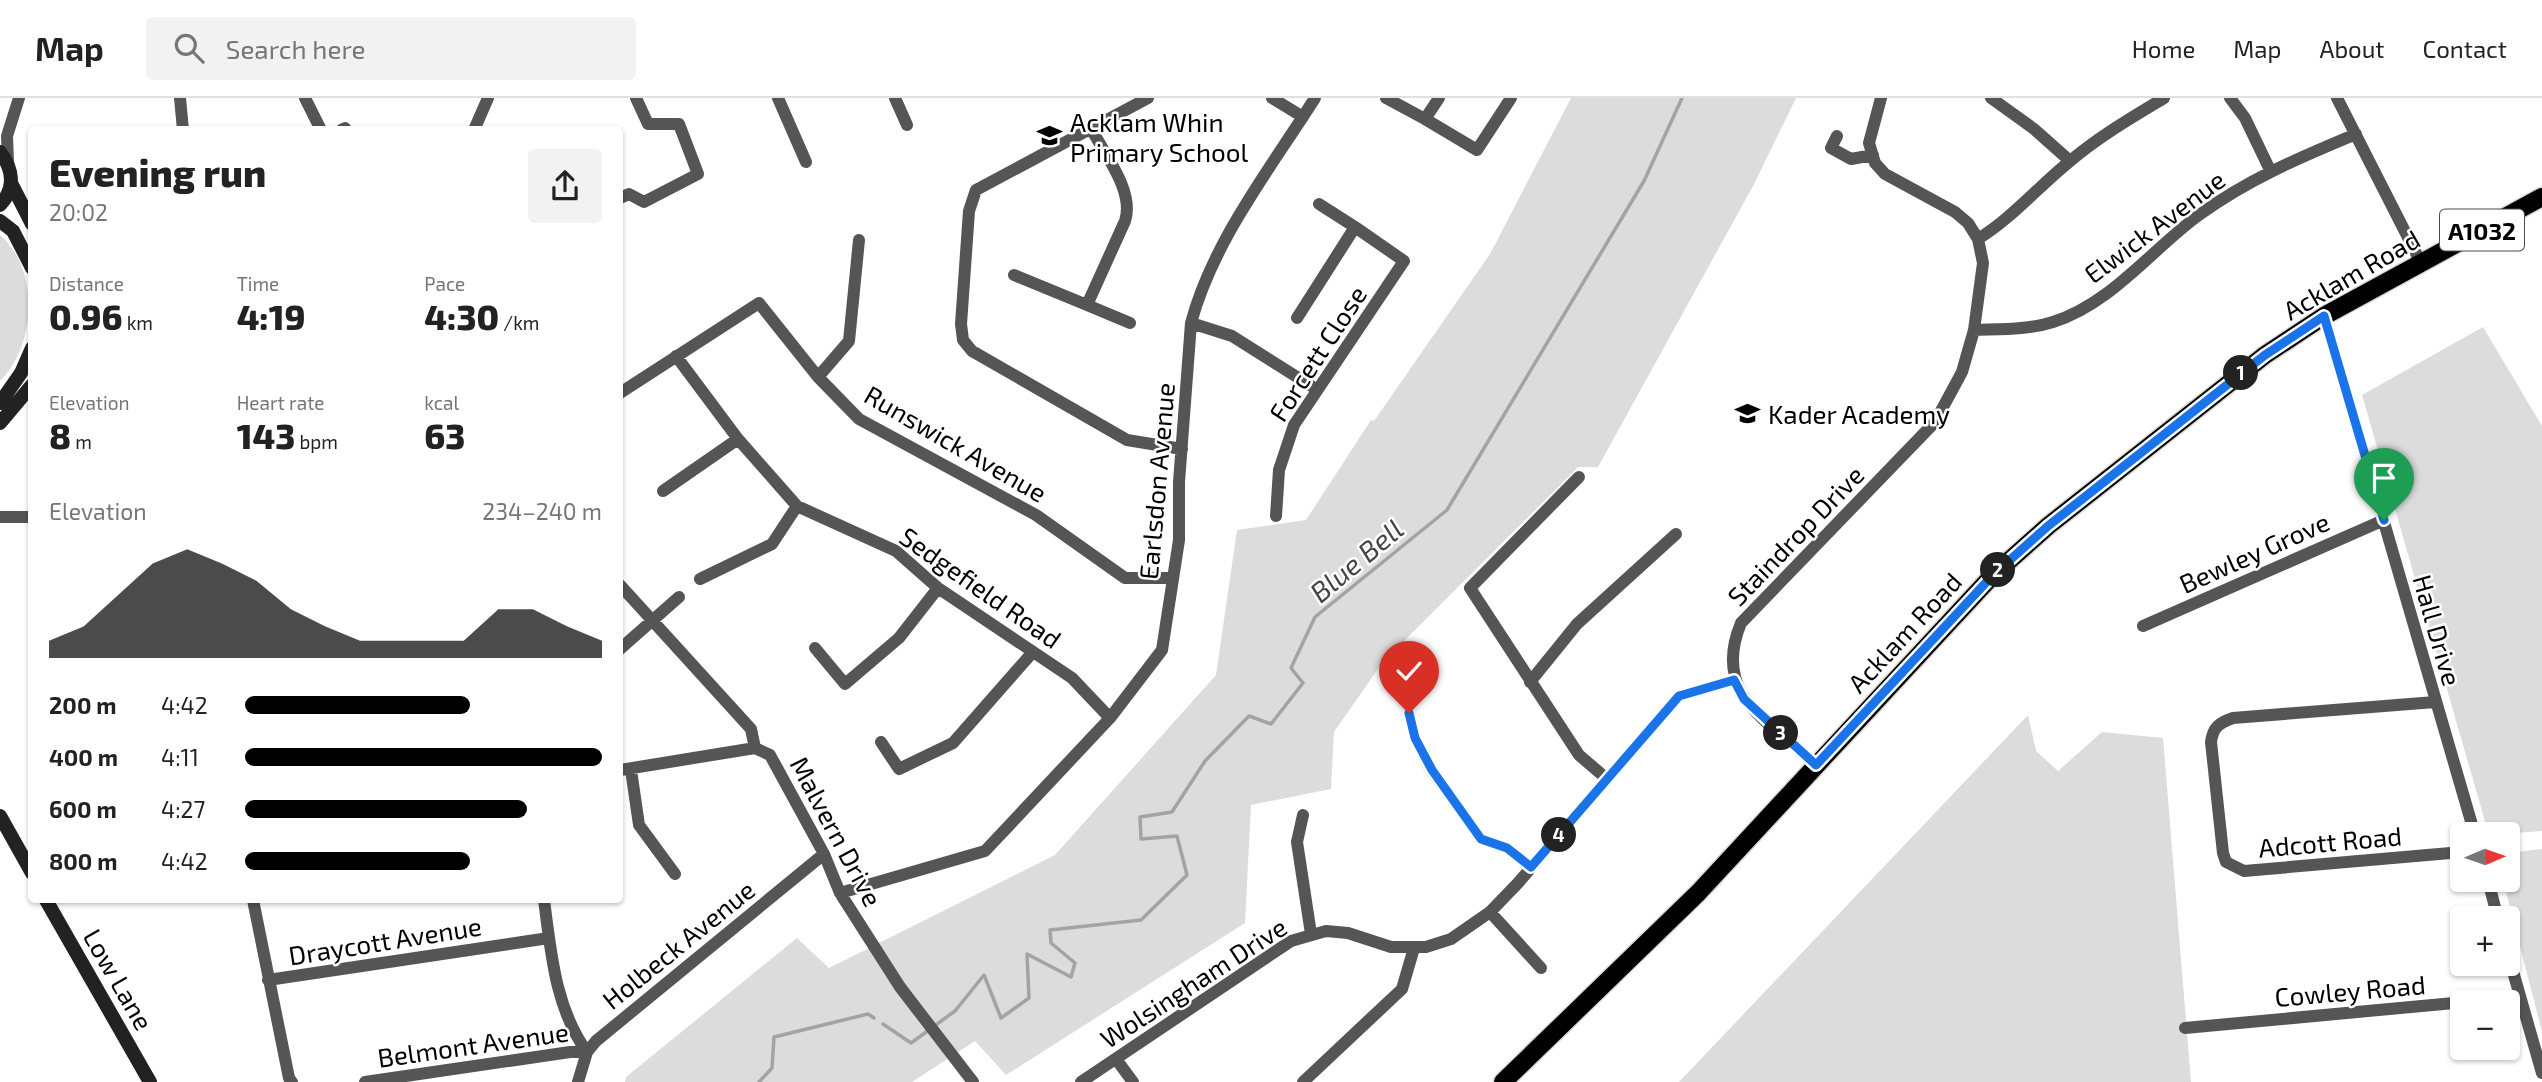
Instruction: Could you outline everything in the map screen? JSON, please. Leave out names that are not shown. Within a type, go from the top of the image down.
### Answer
[{"type":"main road","points":[[4,157],[11,183],[28,216]]},
{"type":"main road","points":[[0,205],[11,183]]},
{"type":"main road","name":"Acklam Road","points":[[1503,1082],[1698,893],[1993,575],[2048,526],[2265,355],[2324,316],[2542,197]]},
{"type":"main road","points":[[0,221],[13,231],[28,260]]},
{"type":"main road","points":[[0,403],[21,373],[28,357]]},
{"type":"main road","points":[[0,423],[28,390]]},
{"type":"main road","points":[[0,816],[28,866]]},
{"type":"main road","name":"Low Lane","points":[[48,903],[150,1082]]},
{"type":"street","points":[[4,157],[7,136],[19,98]]},
{"type":"street","points":[[180,98],[183,126]]},
{"type":"street","points":[[305,98],[319,126]]},
{"type":"street","points":[[476,126],[488,98]]},
{"type":"street","points":[[623,197],[629,194],[645,202],[698,174],[680,124],[648,124],[636,98]]},
{"type":"street","points":[[778,98],[806,162]]},
{"type":"street","points":[[895,98],[907,125]]},
{"type":"street","points":[[1148,98],[976,190],[969,211],[961,324],[963,340],[972,351],[1127,440],[1182,449]]},
{"type":"street","points":[[1272,98],[1303,117]]},
{"type":"street","name":"Earlsdon Avenue","points":[[840,893],[985,850],[1110,718],[1162,650],[1171,578],[1179,540],[1191,323],[1212,263],[1315,98]]},
{"type":"street","points":[[1386,98],[1477,150],[1511,98]]},
{"type":"street","points":[[1425,119],[1438,98]]},
{"type":"street","points":[[1881,98],[1869,143],[1885,174],[1955,212],[1968,223],[1978,239],[1997,227],[2070,161],[2121,123],[2164,98]]},
{"type":"street","points":[[1992,98],[2034,129],[2070,161]]},
{"type":"street","points":[[2230,98],[2245,118],[2270,170]]},
{"type":"street","points":[[2337,98],[2421,263]]},
{"type":"street","points":[[0,121],[13,114]]},
{"type":"street","points":[[1087,305],[1125,221],[1128,206],[1123,188],[1091,128]]},
{"type":"street","name":"Elwick Avenue","points":[[1974,330],[2033,327],[2056,321],[2084,308],[2200,215],[2270,170],[2356,134]]},
{"type":"street","points":[[1837,136],[1831,148],[1851,159],[1873,155]]},
{"type":"street","points":[[1297,318],[1355,227],[1319,204]]},
{"type":"street","name":"Forcett Close","points":[[1276,516],[1282,456],[1294,425],[1404,261],[1355,227]]},
{"type":"street","name":"Staindrop Drive","points":[[1734,680],[1731,664],[1733,643],[1741,623],[1935,422],[1962,372],[1974,330],[1983,263],[1978,239]]},
{"type":"street","points":[[818,377],[849,341],[859,240]]},
{"type":"street","points":[[1014,275],[1030,275],[1087,305],[1130,323]]},
{"type":"street","name":"Runswick Avenue","points":[[676,356],[759,303],[818,377],[859,419],[1036,515],[1125,578],[1171,578]]},
{"type":"street","name":"Hall Drive","points":[[2324,316],[2471,822]]},
{"type":"street","points":[[1191,323],[1232,336],[1316,389]]},
{"type":"street","points":[[623,391],[676,356]]},
{"type":"street","name":"Sedgefield Road","points":[[676,356],[738,439],[797,506],[896,551],[938,589],[1072,677],[1110,718]]},
{"type":"street","points":[[663,491],[738,439]]},
{"type":"street","points":[[1580,477],[1470,588],[1579,755],[1607,779]]},
{"type":"street","points":[[700,579],[772,544],[797,506]]},
{"type":"street","points":[[0,517],[28,517]]},
{"type":"street","name":"Bewley Grove","points":[[2143,626],[2384,520]]},
{"type":"street","points":[[1530,682],[1577,624],[1676,534]]},
{"type":"street","name":"Malvern Drive","points":[[623,588],[751,729],[755,748],[771,755],[824,854],[840,893],[900,987],[973,1082]]},
{"type":"street","points":[[815,648],[845,684],[899,638],[938,589]]},
{"type":"street","points":[[623,646],[679,597]]},
{"type":"street","points":[[881,742],[899,769],[953,743],[1032,653]]},
{"type":"street","points":[[1303,1082],[1402,989],[1414,948],[1451,939],[1490,912],[1679,696],[1734,680],[1744,699],[1816,765]]},
{"type":"street","name":"Adcott Road","points":[[2435,702],[2233,718],[2218,725],[2213,731],[2211,742],[2223,853],[2226,862],[2244,871],[2450,853]]},
{"type":"street","points":[[1409,713],[1415,738],[1432,770],[1481,839],[1507,848],[1531,867]]},
{"type":"street","points":[[676,874],[639,825],[625,770],[755,748]]},
{"type":"street","points":[[1303,815],[1297,842],[1311,934]]},
{"type":"street","name":"Holbeck Avenue","points":[[578,1082],[587,1052],[596,1041],[824,854]]},
{"type":"street","points":[[254,903],[268,981],[292,1082]]},
{"type":"street","points":[[544,903],[559,996],[576,1037],[587,1052]]},
{"type":"street","points":[[1490,912],[1541,968]]},
{"type":"street","name":"Wolsingham Drive","points":[[1082,1082],[1292,941],[1325,931],[1348,933],[1391,947],[1414,948]]},
{"type":"street","name":"Draycott Avenue","points":[[268,981],[549,938]]},
{"type":"street","points":[[2520,999],[2542,1073]]},
{"type":"street","name":"Cowley Road","points":[[2185,1028],[2450,1003]]},
{"type":"street","name":"Belmont Avenue","points":[[365,1082],[587,1052]]},
{"type":"street","points":[[1115,1059],[1133,1082]]},
{"type":"shaded area","points":[[1571,98],[1796,98],[1753,186],[1598,467],[1578,467],[1382,663],[1334,732],[1331,789],[1251,805],[1245,923],[1006,1075],[975,1041],[912,1082],[625,1082],[626,1077],[797,938],[829,968],[1055,855],[1216,675],[1237,530],[1306,520],[1371,420],[1374,421],[1490,254]]},
{"type":"shaded area","points":[[0,235],[13,250],[22,267],[28,308],[21,348],[0,381]]},
{"type":"shaded area","points":[[2483,327],[2542,426],[2542,831],[2520,833],[2520,822],[2485,822],[2362,395]]},
{"type":"shaded area","points":[[2028,715],[2036,751],[2058,771],[2102,732],[2163,738],[2191,1082],[1679,1082]]},
{"type":"shaded area","points":[[2542,849],[2542,1032],[2520,946],[2520,906],[2510,906],[2506,892],[2520,892],[2520,852]]},
{"type":"waterway","name":"Blue Bell","points":[[883,1024],[911,1043],[955,1011],[984,975],[1001,1018],[1029,998],[1027,954],[1071,977],[1075,963],[1051,943],[1050,930],[1141,920],[1187,875],[1177,836],[1141,839],[1140,817],[1172,812],[1205,761],[1249,716],[1271,724],[1303,683],[1291,668],[1315,617],[1447,510],[1644,181],[1682,98]]},
{"type":"waterway","name":"Blue Bell","points":[[759,1082],[772,1068],[774,1037],[868,1014],[874,1018]]},
{"type":"place","name":"Acklam Whin Primary School","points":[[1050,136]]},
{"type":"place","name":"Kader Academy","points":[[1748,413]]},
{"type":"route","points":[[1409,713],[1415,738],[1432,770],[1481,839],[1507,848],[1531,867],[1679,696],[1734,680],[1744,699],[1816,765],[1993,575],[2048,526],[2265,355],[2324,316],[2384,520]]}]
